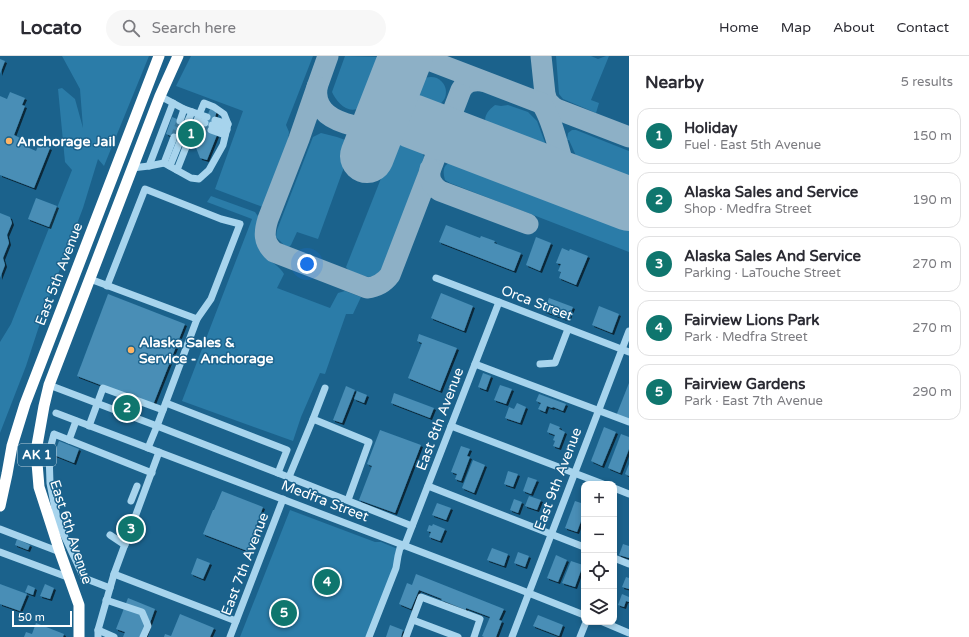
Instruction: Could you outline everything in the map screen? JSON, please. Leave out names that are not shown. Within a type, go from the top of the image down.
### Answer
[{"type":"highway","name":"East 5th Avenue","points":[[0,506],[12,446],[25,404],[159,56]]},
{"type":"highway","name":"AK 1","points":[[90,278],[160,96],[178,56]]},
{"type":"highway","name":"East 6th Avenue","points":[[79,637],[79,605],[39,487],[36,451],[49,385],[90,278]]},
{"type":"street","points":[[160,96],[192,112],[197,121]]},
{"type":"street","points":[[149,166],[173,103]]},
{"type":"street","points":[[132,168],[167,164],[191,178],[199,180],[209,170],[222,145],[227,130],[224,114],[214,107],[204,103],[197,121]]},
{"type":"street","points":[[184,109],[184,122],[192,112]]},
{"type":"street","points":[[197,121],[205,122],[197,121]]},
{"type":"street","points":[[227,130],[212,125],[227,130]]},
{"type":"street","points":[[167,164],[181,140],[177,170]]},
{"type":"street","points":[[107,286],[145,189],[221,219],[240,224],[211,299],[197,320],[148,448]]},
{"type":"street","points":[[90,278],[107,286],[197,320]]},
{"type":"street","name":"Orca Street","points":[[436,278],[626,350]]},
{"type":"street","name":"East 8th Avenue","points":[[369,637],[396,568],[400,548],[404,545],[412,526],[499,302]]},
{"type":"street","points":[[540,364],[556,363],[568,329]]},
{"type":"street","name":"East 9th Avenue","points":[[512,637],[598,410],[626,350],[629,331]]},
{"type":"street","points":[[475,364],[629,422]]},
{"type":"street","points":[[49,385],[290,477],[412,526]]},
{"type":"street","points":[[89,426],[103,388],[164,407],[288,450],[278,473]]},
{"type":"street","points":[[290,477],[325,388]]},
{"type":"street","name":"Medfra Street","points":[[56,413],[529,592],[581,614]]},
{"type":"street","points":[[313,419],[369,442],[348,500]]},
{"type":"street","points":[[69,440],[76,421]]},
{"type":"street","points":[[451,426],[595,481]]},
{"type":"street","points":[[110,588],[84,578],[56,514],[50,483],[49,453],[54,434],[152,474]]},
{"type":"street","points":[[114,637],[98,634],[106,600],[114,574],[159,452]]},
{"type":"street","points":[[131,501],[137,486]]},
{"type":"street","points":[[428,486],[581,546]]},
{"type":"street","points":[[617,489],[629,494]]},
{"type":"street","name":"East 7th Avenue","points":[[230,637],[283,499]]},
{"type":"street","points":[[0,529],[60,552]]},
{"type":"street","points":[[110,535],[125,546]]},
{"type":"street","points":[[0,552],[70,578]]},
{"type":"street","points":[[617,559],[629,564]]},
{"type":"street","points":[[114,574],[236,622]]},
{"type":"street","points":[[406,637],[421,597],[480,619],[474,637]]},
{"type":"street","points":[[106,600],[142,612],[148,626],[143,637]]},
{"type":"street","points":[[413,620],[458,637]]},
{"type":"street","points":[[580,637],[585,625]]},
{"type":"street","points":[[610,625],[629,633]]},
{"type":"shaded area","points":[[62,56],[149,56],[104,166],[98,159],[83,208],[44,311],[26,366],[0,433],[0,342],[11,324],[72,170],[65,162],[58,89],[62,88],[75,99],[83,128],[80,89]]},
{"type":"shaded area","points":[[191,56],[313,56],[286,125],[289,132],[288,140],[263,207],[215,189],[243,111],[176,86]]},
{"type":"shaded area","points":[[345,56],[383,57],[366,104],[353,110],[345,108],[336,99],[332,92]]},
{"type":"shaded area","points":[[556,56],[591,56],[598,59],[609,56],[591,100],[599,103],[596,113],[563,99],[559,94]]},
{"type":"shaded area","points":[[431,77],[442,81],[446,92],[442,103],[431,107],[420,103],[416,92],[420,81]]},
{"type":"shaded area","points":[[495,105],[508,105],[528,112],[537,121],[547,148],[543,151],[494,133],[487,126],[485,118],[490,109]]},
{"type":"shaded area","points":[[572,130],[576,130],[629,151],[629,185],[587,168],[577,158],[569,140],[567,140],[568,133]]},
{"type":"shaded area","points":[[321,133],[348,141],[351,148],[318,239],[297,232],[289,247],[284,245],[276,237],[277,230],[313,137]]},
{"type":"shaded area","points":[[404,140],[417,146],[421,150],[424,157],[384,267],[375,276],[368,277],[349,271],[346,267],[395,143]]},
{"type":"shaded area","points":[[459,160],[629,224],[629,252],[450,183],[445,180],[444,168],[451,162]]},
{"type":"shaded area","points":[[211,196],[255,212],[260,219],[256,231],[256,239],[259,246],[265,256],[279,267],[284,274],[277,288],[330,308],[338,293],[345,291],[361,297],[353,314],[346,314],[325,374],[320,373],[301,417],[293,441],[182,401],[252,219],[207,202]]},
{"type":"shaded area","points":[[290,510],[400,550],[371,637],[240,637]]},
{"type":"building","points":[[0,59],[5,61],[0,74]]},
{"type":"building","name":"Anchorage Jail","points":[[10,92],[25,98],[22,105],[25,106],[14,135],[20,138],[18,143],[36,151],[39,144],[50,148],[34,188],[0,175],[0,96],[7,99]]},
{"type":"building","points":[[210,109],[217,111],[210,132],[217,135],[207,160],[200,158],[195,145],[166,134],[172,117],[202,129]]},
{"type":"building","points":[[36,198],[57,206],[49,227],[28,219]]},
{"type":"building","points":[[0,213],[10,217],[12,223],[7,235],[9,243],[3,258],[5,265],[0,278]]},
{"type":"building","points":[[446,225],[480,238],[481,236],[495,241],[494,243],[521,253],[514,271],[439,242]]},
{"type":"building","points":[[536,237],[551,243],[540,271],[526,265]]},
{"type":"building","points":[[562,248],[569,251],[570,249],[588,256],[576,285],[559,278],[561,272],[558,271],[561,264],[556,263]]},
{"type":"building","points":[[441,293],[473,306],[464,331],[431,318]]},
{"type":"building","name":"Alaska Sales & Service - Anchorage","points":[[108,294],[185,324],[153,405],[77,376]]},
{"type":"building","points":[[549,298],[573,307],[568,320],[544,311]]},
{"type":"building","points":[[599,306],[619,314],[612,333],[592,325]]},
{"type":"building","points":[[419,334],[457,348],[440,391],[408,378],[422,343],[417,341]]},
{"type":"building","points":[[483,373],[491,376],[486,390],[478,387]]},
{"type":"building","points":[[629,383],[629,421],[616,416]]},
{"type":"building","points":[[500,385],[512,389],[506,404],[494,400]]},
{"type":"building","points":[[346,386],[355,390],[342,423],[333,420]]},
{"type":"building","points":[[357,391],[367,395],[364,403],[354,399]]},
{"type":"building","points":[[394,393],[434,408],[430,418],[391,403]]},
{"type":"building","points":[[539,394],[566,404],[563,411],[547,406],[545,412],[538,409],[541,403],[536,401]]},
{"type":"building","points":[[517,403],[526,407],[520,423],[505,418],[509,407],[514,409]]},
{"type":"building","points":[[550,423],[560,427],[559,429],[565,432],[559,448],[553,446],[555,435],[547,432]]},
{"type":"building","points":[[604,427],[616,432],[602,466],[591,461]]},
{"type":"building","points":[[380,430],[421,445],[395,513],[359,500],[372,466],[367,464]]},
{"type":"building","points":[[621,434],[629,437],[629,449],[620,473],[608,468]]},
{"type":"building","points":[[59,441],[79,449],[74,463],[54,455]]},
{"type":"building","points":[[461,446],[470,449],[467,456],[470,457],[461,481],[455,479],[457,474],[451,472]]},
{"type":"building","points":[[473,460],[485,465],[474,493],[462,488]]},
{"type":"building","points":[[629,464],[629,476],[625,474]]},
{"type":"building","points":[[508,471],[518,474],[513,487],[504,484]]},
{"type":"building","points":[[528,477],[537,480],[531,494],[523,491]]},
{"type":"building","points":[[222,491],[263,507],[256,527],[259,528],[250,552],[203,534]]},
{"type":"building","points":[[529,496],[541,500],[537,510],[525,506]]},
{"type":"building","points":[[514,499],[522,502],[518,513],[510,510]]},
{"type":"building","points":[[575,501],[581,503],[581,521],[577,532],[565,528]]},
{"type":"building","points":[[437,503],[451,508],[446,520],[432,515]]},
{"type":"building","points":[[433,524],[445,529],[440,541],[429,537],[431,532],[427,531],[429,525],[432,526]]},
{"type":"building","points":[[17,539],[30,545],[28,550],[15,545]]},
{"type":"building","points":[[623,544],[629,546],[629,558],[619,555]]},
{"type":"building","points":[[492,548],[508,554],[504,566],[487,560]]},
{"type":"building","points":[[518,552],[529,556],[525,567],[514,563]]},
{"type":"building","points":[[556,555],[567,560],[558,582],[547,578]]},
{"type":"building","points":[[197,558],[210,563],[203,579],[191,574]]},
{"type":"building","points":[[571,561],[581,564],[581,570],[575,587],[562,583]]},
{"type":"building","points":[[416,574],[504,609],[499,620],[502,621],[496,637],[482,636],[490,617],[466,608],[466,610],[419,590],[411,609],[399,604],[407,583],[412,585]]},
{"type":"building","points":[[626,577],[629,578],[629,589],[622,587]]},
{"type":"building","points":[[0,584],[27,594],[20,611],[0,604]]},
{"type":"building","points":[[45,584],[54,588],[50,599],[40,596]]},
{"type":"building","points":[[28,585],[35,588],[33,595],[25,592]]},
{"type":"building","points":[[622,594],[629,597],[629,602],[626,601],[624,607],[618,605]]},
{"type":"building","points":[[128,598],[155,609],[145,637],[123,637],[125,632],[116,629]]},
{"type":"building","points":[[180,614],[214,628],[210,637],[164,637],[165,634],[171,636]]},
{"type":"building","points":[[538,615],[563,625],[559,636],[533,626]]},
{"type":"building","points":[[36,623],[64,634],[63,637],[24,637],[26,632],[32,634]]},
{"type":"building","points":[[390,625],[403,630],[401,637],[386,637]]},
{"type":"taxiway","points":[[328,56],[299,139],[268,219],[265,237],[270,248],[274,252],[367,288],[380,284],[390,275],[461,90],[470,82],[482,81]]},
{"type":"taxiway","points":[[541,56],[545,94],[547,101],[554,108]]},
{"type":"taxiway","points":[[400,71],[414,61],[431,61],[629,137]]},
{"type":"taxiway","points":[[317,87],[317,99],[319,105],[327,114],[339,121],[353,125],[366,126],[373,123],[386,108]]},
{"type":"taxiway","points":[[540,102],[551,123],[564,167],[571,177],[580,185]]},
{"type":"taxiway","points":[[430,169],[431,182],[440,191],[528,224]]},
{"type":"runway","points":[[367,156],[406,56]]},
{"type":"runway","points":[[412,121],[629,204]]},
{"type":"tunnel","points":[[174,137],[180,121]]},
{"type":"tunnel","points":[[181,139],[187,123]]},
{"type":"tunnel","points":[[188,142],[195,126]]},
{"type":"tunnel","points":[[203,127],[211,130]]},
{"type":"place","name":"Holiday","points":[[191,134]]},
{"type":"place","name":"Anchorage Jail","points":[[9,141]]},
{"type":"place","name":"Alaska Sales & Service - Anchorage","points":[[131,350]]},
{"type":"place","name":"Alaska Sales and Service","points":[[127,408]]},
{"type":"place","name":"Alaska Sales And Service","points":[[131,529]]},
{"type":"place","name":"Fairview Lions Park","points":[[327,582]]},
{"type":"place","name":"Fairview Gardens","points":[[284,613]]}]
